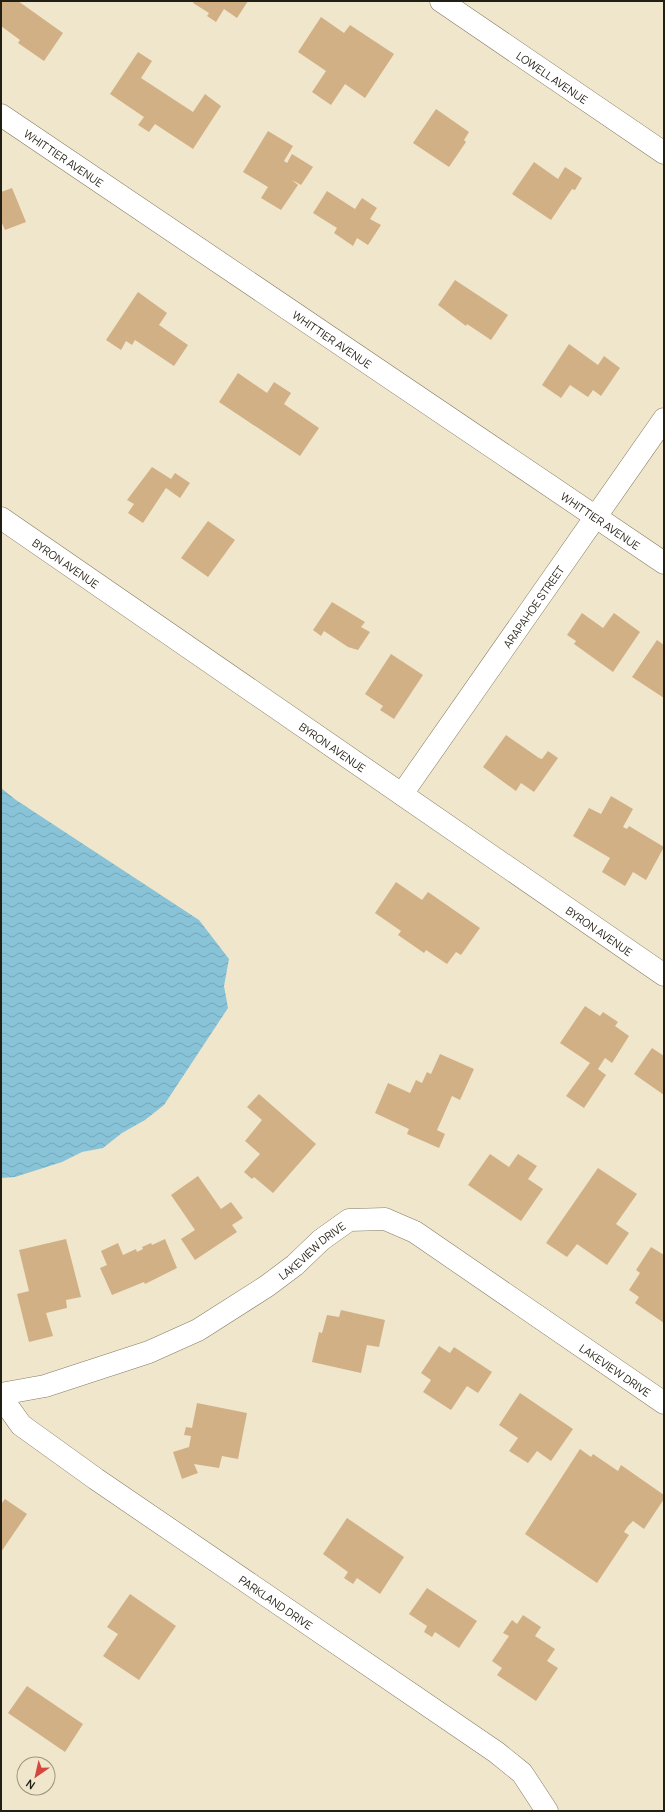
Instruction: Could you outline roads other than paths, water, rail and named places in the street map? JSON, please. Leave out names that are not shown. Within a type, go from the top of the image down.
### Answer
[{"type":"street","name":"LOWELL AVENUE","points":[[441,1],[664,153]]},
{"type":"street","name":"WHITTIER AVENUE","points":[[1,115],[664,563]]},
{"type":"street","name":"ARAPAHOE STREET","points":[[402,794],[594,517],[664,419]]},
{"type":"street","name":"BYRON AVENUE","points":[[1,518],[664,975]]},
{"type":"street","name":"LAKEVIEW DRIVE","points":[[1,1394],[44,1386],[149,1352],[198,1330],[267,1286],[295,1265],[321,1240],[349,1220],[385,1219],[415,1232],[664,1403]]},
{"type":"street","name":"PARKLAND DRIVE","points":[[1,1397],[21,1425],[90,1474],[496,1752],[522,1773],[548,1811]]},
{"type":"water","points":[[1,788],[16,800],[199,920],[229,959],[224,986],[228,1008],[164,1105],[145,1120],[122,1133],[103,1148],[82,1152],[62,1162],[15,1177],[1,1178]]}]
